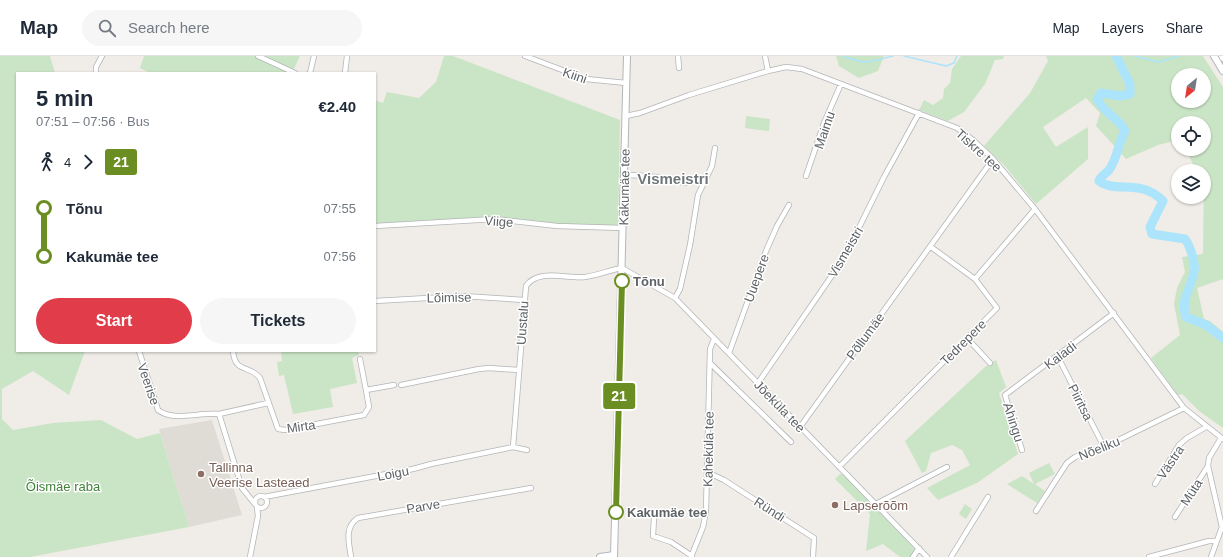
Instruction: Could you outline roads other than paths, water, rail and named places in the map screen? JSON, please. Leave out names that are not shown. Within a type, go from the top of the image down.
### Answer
[{"type":"street","points":[[96,72],[96,67],[102,56]]},
{"type":"street","points":[[258,56],[293,72]]},
{"type":"street","points":[[310,72],[314,56]]},
{"type":"street","points":[[345,72],[347,56]]},
{"type":"street","name":"Kiini","points":[[525,56],[586,79],[626,83]]},
{"type":"street","name":"Kakumäe tee","points":[[614,556],[627,56]]},
{"type":"street","points":[[678,56],[679,68]]},
{"type":"street","points":[[765,56],[768,71]]},
{"type":"street","points":[[1214,56],[1223,70]]},
{"type":"street","name":"Tiskre tee","points":[[626,116],[640,113],[689,95],[786,67],[802,70],[957,128],[993,159],[1035,208],[1184,408],[1222,439]]},
{"type":"street","name":"Maimu","points":[[806,176],[824,123],[841,84]]},
{"type":"street","name":"Vismeistri","points":[[758,383],[844,258],[884,177],[919,113]]},
{"type":"street","points":[[675,298],[680,289],[690,245],[698,195],[712,166],[715,148]]},
{"type":"street","name":"Põllumäe","points":[[800,426],[931,247],[993,159]]},
{"type":"street","points":[[624,175],[645,175],[685,183]]},
{"type":"street","name":"Uuepere","points":[[729,353],[766,251],[777,226],[789,205]]},
{"type":"street","points":[[931,247],[975,279],[1035,208]]},
{"type":"street","name":"Viige","points":[[376,226],[495,219],[557,226],[623,228]]},
{"type":"street","name":"Jõeküla tee","points":[[622,268],[675,298],[927,557]]},
{"type":"street","name":"Uustalu","points":[[513,447],[524,300],[526,286],[530,279],[540,276],[585,277],[622,268]]},
{"type":"street","name":"Tedrepere","points":[[839,467],[996,308],[975,279]]},
{"type":"street","name":"Lõimise","points":[[376,301],[462,296],[524,300]]},
{"type":"street","name":"Kaladi","points":[[1005,395],[1058,357],[1114,313]]},
{"type":"street","name":"Kaheküla tee","points":[[692,556],[703,527],[706,511],[710,349],[714,338]]},
{"type":"street","points":[[966,338],[990,363]]},
{"type":"street","name":"Veerise","points":[[138,352],[158,410],[163,414],[177,416],[219,414],[268,403]]},
{"type":"street","name":"Mirta","points":[[233,352],[234,361],[238,366],[256,373],[260,378],[275,424],[278,428],[285,430],[364,415],[369,407],[360,359]]},
{"type":"street","name":"Piiritsa","points":[[1058,357],[1104,447]]},
{"type":"street","points":[[710,363],[791,442]]},
{"type":"street","points":[[401,385],[479,369],[489,368],[519,370]]},
{"type":"street","points":[[366,390],[394,385]]},
{"type":"street","name":"Ahingu","points":[[1005,395],[1022,450]]},
{"type":"street","name":"Nõeliku","points":[[1036,511],[1067,464],[1075,457],[1104,447],[1184,408]]},
{"type":"street","points":[[219,414],[242,488],[256,506],[264,508],[258,516]]},
{"type":"street","name":"Västra","points":[[1155,484],[1179,445],[1187,438],[1206,427]]},
{"type":"street","name":"Müta","points":[[1175,517],[1208,466],[1209,458],[1222,439]]},
{"type":"street","points":[[513,447],[527,450]]},
{"type":"street","name":"Loigu","points":[[258,497],[274,497],[513,447]]},
{"type":"street","points":[[1208,466],[1222,527],[1212,557]]},
{"type":"street","points":[[876,504],[947,467]]},
{"type":"street","name":"Ründi","points":[[707,472],[724,480],[814,538],[813,557]]},
{"type":"street","name":"Parve","points":[[351,557],[349,527],[353,521],[358,518],[531,488]]},
{"type":"street","points":[[248,497],[258,497],[256,506],[258,516],[250,557]]},
{"type":"street","points":[[264,497],[267,503]]},
{"type":"street","name":"Loigu","points":[[264,508],[274,497]]},
{"type":"street","points":[[951,557],[988,497]]},
{"type":"street","points":[[654,517],[653,536],[671,542],[692,556]]},
{"type":"street","points":[[1149,557],[1209,541],[1218,542]]},
{"type":"street","points":[[913,557],[919,548]]},
{"type":"street","points":[[600,557],[614,556]]},
{"type":"waterway","points":[[844,56],[864,62],[893,56]]},
{"type":"waterway","points":[[904,56],[946,66],[954,63],[957,56]]},
{"type":"waterway","points":[[1116,56],[1130,84],[1130,94],[1120,96],[1101,93],[1097,99],[1104,109],[1120,123],[1125,131],[1112,166],[1099,181],[1106,185],[1146,190],[1155,194],[1163,201],[1150,227],[1152,234],[1185,239],[1191,250],[1193,259],[1193,278],[1184,305],[1186,317],[1206,325],[1223,338]]},
{"type":"waterway","points":[[1135,56],[1158,62],[1179,56]]},
{"type":"place","name":"Tõnu","points":[[622,281]]},
{"type":"place","name":"Tallinna Veerise Lasteaed","points":[[201,474]]},
{"type":"place","name":"Lapserõõm","points":[[835,505]]},
{"type":"place","name":"Kakumäe tee","points":[[616,512]]},
{"type":"district","name":"Vismeistri","points":[[673,179]]},
{"type":"park label","name":"Õismäe raba","points":[[63,486]]}]
